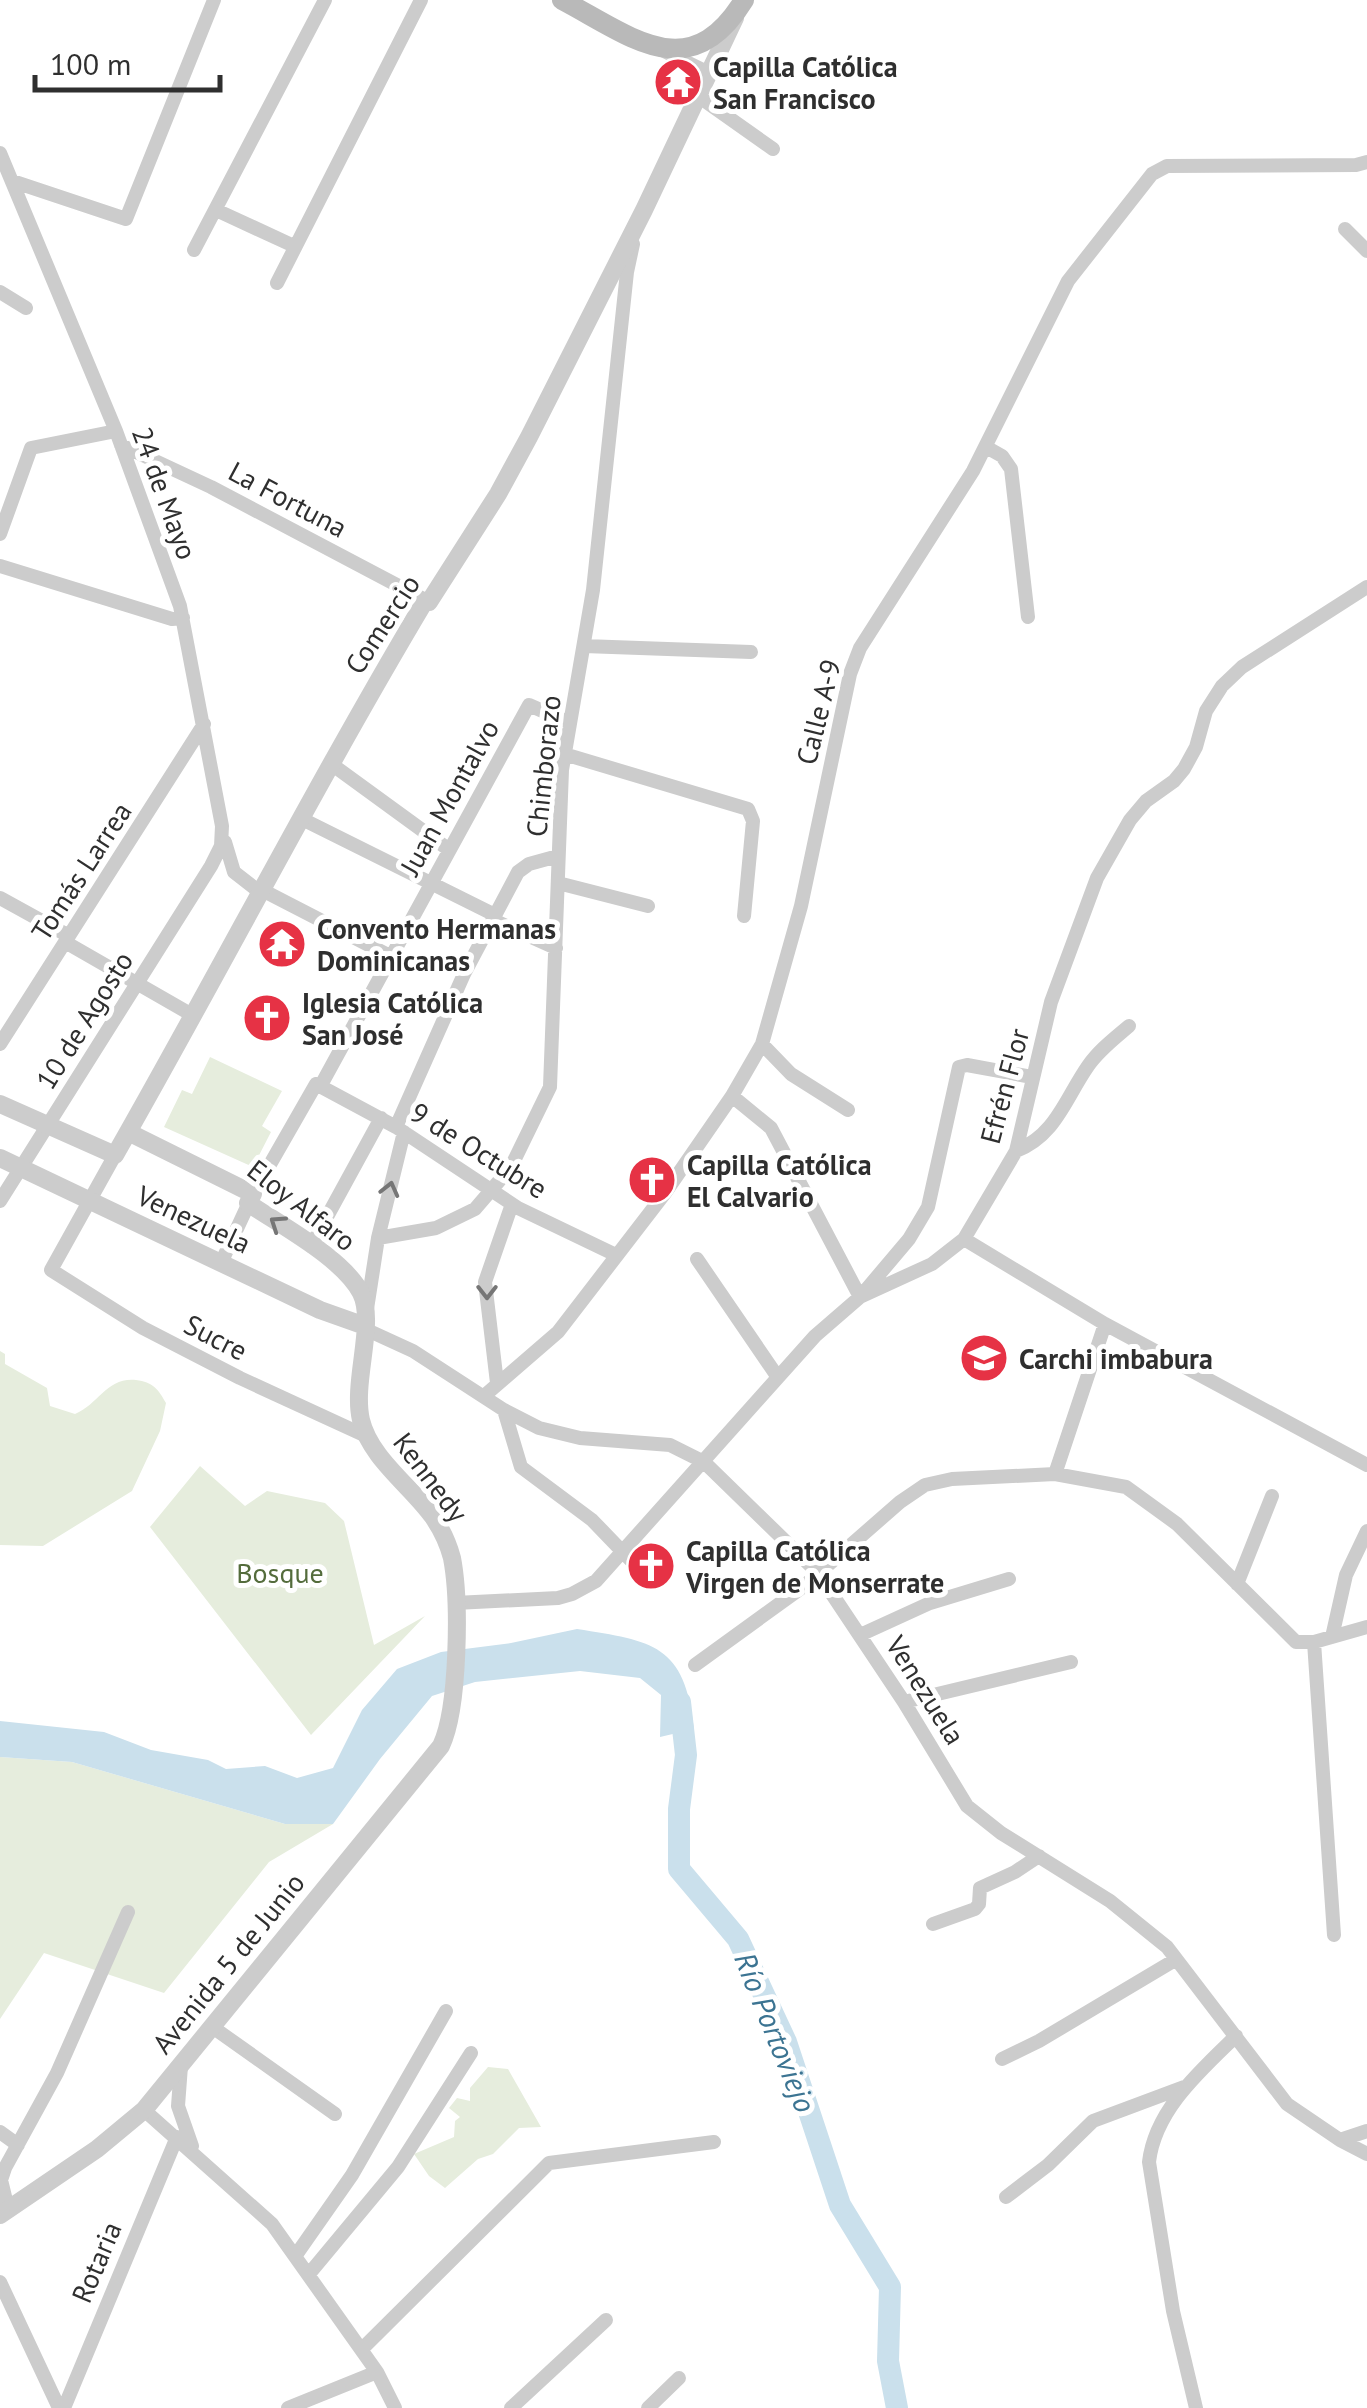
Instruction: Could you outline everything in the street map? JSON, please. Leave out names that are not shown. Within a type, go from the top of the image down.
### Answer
[{"type":"main road","points":[[562,0],[653,46],[679,50],[708,42],[725,29],[744,0]]},
{"type":"street","points":[[12,181],[126,218],[214,0]]},
{"type":"street","points":[[194,250],[325,0]]},
{"type":"street","points":[[277,283],[421,0]]},
{"type":"street","name":"Comercio","points":[[51,1270],[194,1016],[330,762],[427,601],[498,494],[644,210],[744,0]]},
{"type":"street","points":[[653,46],[709,72]]},
{"type":"street","points":[[698,96],[772,149]]},
{"type":"street","name":"24 de Mayo","points":[[0,153],[119,438],[183,618],[222,826],[221,846],[211,866]]},
{"type":"street","name":"Calle A-9","points":[[484,1396],[496,1376],[517,1367],[558,1332],[666,1193],[762,1044],[801,906],[854,661],[986,446],[1068,281],[1152,174],[1167,166],[1367,162]]},
{"type":"street","points":[[216,210],[294,246]]},
{"type":"street","name":"Chimborazo","points":[[378,1238],[450,1224],[475,1209],[511,1167],[550,1087],[564,754],[584,646],[630,254],[644,210]]},
{"type":"street","points":[[1345,228],[1367,250]]},
{"type":"street","points":[[0,292],[26,308]]},
{"type":"street","points":[[600,294],[616,295],[625,308]]},
{"type":"street","points":[[0,534],[31,448],[119,438]]},
{"type":"street","name":"La Fortuna","points":[[119,438],[427,601]]},
{"type":"street","points":[[986,446],[1002,456],[1011,469],[1028,617]]},
{"type":"street","points":[[0,566],[172,619],[183,618]]},
{"type":"street","name":"Efrén Flor","points":[[455,1608],[572,1594],[596,1581],[815,1336],[860,1297],[932,1264],[964,1239],[1016,1150],[1052,1002],[1097,878],[1130,820],[1184,769],[1196,747],[1206,711],[1222,686],[1242,668],[1367,587]]},
{"type":"street","points":[[584,646],[752,652]]},
{"type":"street","name":"Juan Montalvo","points":[[220,1263],[251,1199],[529,705],[570,724]]},
{"type":"street","name":"Tomás Larrea","points":[[0,1044],[204,724]]},
{"type":"street","points":[[186,754],[208,748]]},
{"type":"street","points":[[564,754],[748,808],[753,820],[744,916]]},
{"type":"street","points":[[330,762],[448,849]]},
{"type":"street","points":[[300,818],[556,948]]},
{"type":"street","points":[[222,826],[234,872],[261,891]]},
{"type":"street","points":[[366,1323],[400,1129],[464,974],[521,868],[558,856]]},
{"type":"street","points":[[211,866],[390,956]]},
{"type":"street","name":"10 de Agosto","points":[[0,1201],[211,866]]},
{"type":"street","points":[[558,883],[648,906]]},
{"type":"street","points":[[0,898],[194,1016]]},
{"type":"street","points":[[1016,1150],[1034,1144],[1046,1133],[1088,1066],[1129,1026]]},
{"type":"street","points":[[762,1044],[791,1074],[848,1110]]},
{"type":"street","points":[[732,1096],[771,1128],[860,1297],[909,1239],[928,1207],[960,1068],[968,1065],[1032,1077]]},
{"type":"street","name":"9 de Octubre","points":[[318,1085],[400,1129],[515,1206],[616,1255]]},
{"type":"street","points":[[0,1104],[115,1154]]},
{"type":"street","points":[[311,1246],[381,1118]]},
{"type":"street","name":"Eloy Alfaro","points":[[128,1132],[251,1199],[311,1246],[354,1282],[362,1296],[366,1323]]},
{"type":"street","name":"Venezuela","points":[[0,1158],[320,1310],[366,1323],[504,1410],[554,1434],[670,1444],[704,1462],[818,1573],[967,1806],[1001,1833],[1110,1901],[1168,1947],[1287,2104],[1367,2154]]},
{"type":"street","points":[[496,1376],[486,1282],[515,1206],[510,1190],[511,1167]]},
{"type":"street","points":[[964,1239],[1105,1324],[1367,1465]]},
{"type":"street","points":[[697,1259],[777,1376]]},
{"type":"street","name":"Sucre","points":[[51,1270],[143,1328],[366,1436]]},
{"type":"street","name":"Kennedy","points":[[366,1323],[358,1399],[366,1436],[430,1512],[445,1536],[452,1560],[453,1706]]},
{"type":"street","points":[[1054,1474],[1105,1324]]},
{"type":"street","points":[[504,1410],[521,1467],[592,1520],[643,1573]]},
{"type":"street","points":[[695,1665],[734,1640],[925,1484],[952,1479],[1054,1474],[1126,1487],[1177,1524],[1296,1642],[1314,1642],[1367,1627]]},
{"type":"street","points":[[1237,1584],[1272,1496]]},
{"type":"street","points":[[1332,1637],[1346,1575],[1367,1531]]},
{"type":"street","points":[[860,1635],[930,1604],[1009,1579]]},
{"type":"street","points":[[1314,1642],[1334,1936]]},
{"type":"street","points":[[904,1702],[1071,1662]]},
{"type":"street","name":"Avenida 5 de Junio","points":[[4,2212],[97,2150],[144,2110],[441,1746],[453,1706]]},
{"type":"street","points":[[933,1924],[975,1909],[980,1888],[1040,1856]]},
{"type":"street","points":[[4,2212],[1,2180],[57,2073],[128,1912]]},
{"type":"street","points":[[1002,2059],[1175,1960]]},
{"type":"street","points":[[296,2256],[352,2175],[446,2012]]},
{"type":"street","points":[[212,2026],[335,2114]]},
{"type":"street","points":[[1196,2408],[1173,2310],[1148,2162],[1151,2141],[1184,2087],[1236,2036]]},
{"type":"street","points":[[309,2274],[376,2197],[472,2053]]},
{"type":"street","points":[[182,2065],[177,2096],[179,2116],[195,2152]]},
{"type":"street","points":[[1006,2197],[1048,2165],[1093,2120],[1184,2087]]},
{"type":"street","points":[[144,2110],[259,2210],[362,2348],[396,2408]]},
{"type":"street","points":[[1340,2140],[1367,2131]]},
{"type":"street","points":[[0,2132],[18,2146]]},
{"type":"street","name":"Rotaria","points":[[62,2408],[177,2137]]},
{"type":"street","points":[[362,2348],[549,2163],[714,2142]]},
{"type":"street","points":[[0,2282],[62,2408]]},
{"type":"street","points":[[511,2408],[606,2320]]},
{"type":"street","points":[[288,2408],[377,2372]]},
{"type":"street","points":[[648,2408],[679,2378]]},
{"type":"green space","points":[[210,1057],[282,1091],[262,1126],[271,1132],[253,1167],[164,1127],[182,1090],[192,1094]]},
{"type":"green space","points":[[0,1351],[5,1354],[5,1364],[47,1388],[50,1406],[75,1414],[110,1387],[126,1380],[151,1384],[166,1403],[160,1431],[132,1491],[43,1546],[0,1545]]},
{"type":"green space","name":"Bosque","points":[[200,1466],[245,1506],[267,1491],[325,1503],[344,1521],[374,1645],[425,1616],[311,1735],[150,1527]]},
{"type":"green space","points":[[0,1757],[72,1762],[285,1824],[333,1824],[269,1862],[164,1993],[44,1953],[0,2019]]},
{"type":"green space","points":[[488,2067],[508,2069],[541,2127],[519,2128],[493,2154],[478,2159],[445,2188],[429,2176],[414,2154],[454,2137],[455,2121],[460,2117],[449,2108],[457,2098],[470,2101],[470,2088]]},
{"type":"water","points":[[577,1629],[626,1638],[661,1652],[683,1679],[694,1729],[660,1737],[661,1695],[640,1678],[580,1671],[475,1682],[432,1696],[333,1824],[285,1824],[72,1762],[0,1757],[0,1721],[104,1732],[151,1750],[208,1760],[226,1769],[265,1766],[297,1778],[333,1768],[362,1710],[397,1669],[441,1652]]},
{"type":"waterway","name":"Río Portoviejo","points":[[680,1702],[686,1755],[679,1809],[679,1869],[738,1939],[786,2042],[840,2205],[890,2287],[888,2361],[897,2408]]},
{"type":"place","name":"Capilla Católica San Francisco","points":[[678,82]]},
{"type":"place","name":"Convento Hermanas Dominicanas","points":[[282,944]]},
{"type":"place","name":"Iglesia Católica San José","points":[[267,1018]]},
{"type":"place","name":"Capilla Católica El Calvario","points":[[652,1180]]},
{"type":"place","name":"Carchi imbabura","points":[[984,1358]]},
{"type":"place","name":"Capilla Católica Virgen de Monserrate","points":[[651,1566]]}]
